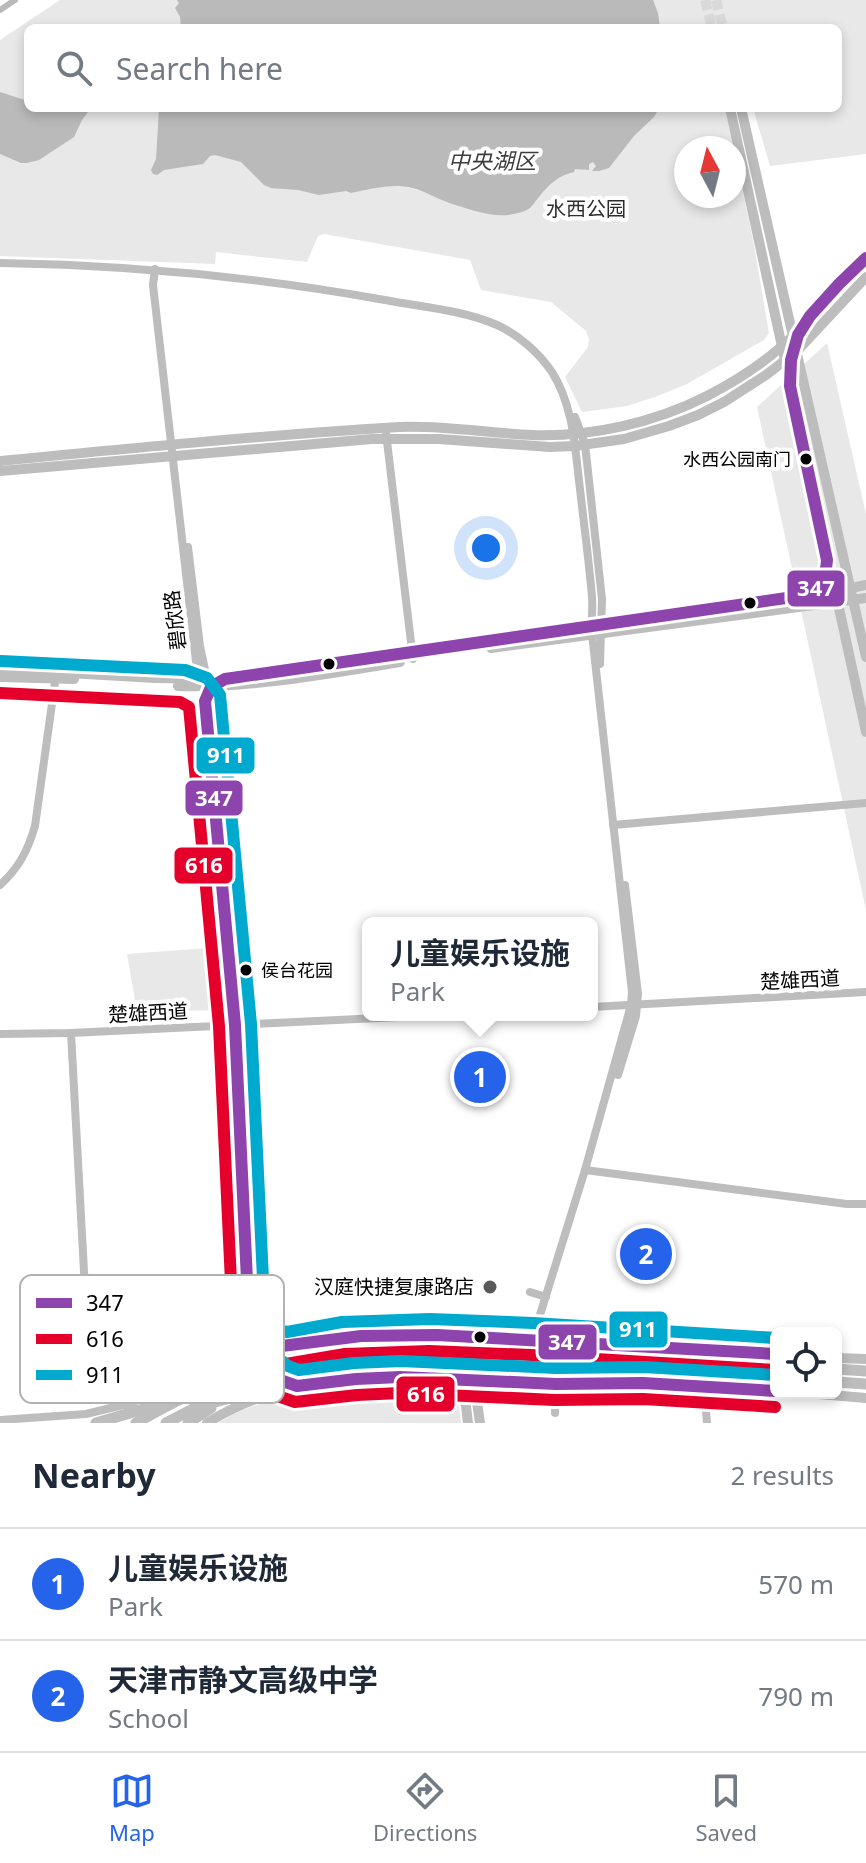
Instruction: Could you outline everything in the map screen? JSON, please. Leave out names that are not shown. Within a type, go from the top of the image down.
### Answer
[{"type":"highway","points":[[614,1345],[648,1358]]},
{"type":"highway","points":[[284,1363],[309,1354],[358,1348],[417,1348],[770,1365]]},
{"type":"highway","points":[[284,1370],[384,1366],[770,1379]]},
{"type":"highway","points":[[842,1369],[866,1371]]},
{"type":"highway","points":[[584,1373],[607,1383]]},
{"type":"highway","points":[[842,1382],[866,1384]]},
{"type":"highway","points":[[96,1423],[163,1403]]},
{"type":"highway","points":[[136,1423],[174,1403]]},
{"type":"highway","points":[[166,1423],[212,1403]]},
{"type":"highway","points":[[188,1423],[220,1403]]},
{"type":"main road","points":[[731,112],[781,347]]},
{"type":"main road","points":[[742,112],[792,351],[802,377],[866,657]]},
{"type":"main road","points":[[866,258],[804,325],[792,351],[790,386],[866,732]]},
{"type":"main road","points":[[386,434],[525,447],[580,445],[645,434],[724,402],[814,334],[866,277]]},
{"type":"main road","points":[[802,377],[803,356],[814,334]]},
{"type":"main road","points":[[781,347],[792,351]]},
{"type":"main road","points":[[0,461],[174,451],[386,434],[426,427],[531,435],[576,434],[640,422],[685,406],[729,384],[781,347]]},
{"type":"main road","points":[[0,471],[174,451]]},
{"type":"main road","points":[[834,594],[843,558]]},
{"type":"main road","points":[[807,601],[826,576],[827,560]]},
{"type":"main road","points":[[852,594],[866,585]]},
{"type":"main road","points":[[183,682],[198,691],[217,681],[807,601],[834,594],[866,598]]},
{"type":"main road","points":[[0,669],[183,682],[205,689]]},
{"type":"main road","points":[[0,677],[56,675]]},
{"type":"main road","points":[[284,1347],[374,1336],[512,1338],[770,1354]]},
{"type":"main road","points":[[571,1354],[601,1344]]},
{"type":"main road","points":[[284,1351],[287,1348]]},
{"type":"main road","points":[[842,1358],[866,1359]]},
{"type":"main road","points":[[621,1382],[641,1373]]},
{"type":"main road","points":[[284,1378],[305,1386],[389,1378],[556,1384],[621,1382],[770,1391]]},
{"type":"main road","points":[[468,1381],[468,1423]]},
{"type":"main road","points":[[468,1381],[480,1423]]},
{"type":"main road","points":[[842,1396],[866,1398]]},
{"type":"main road","points":[[207,1423],[234,1403]]},
{"type":"street","points":[[0,262],[233,274],[326,286],[435,306],[489,319],[510,328],[523,337],[553,369],[567,393],[580,445],[592,599],[634,1005],[543,1322],[543,1331],[553,1341]]},
{"type":"street","name":"碧欣路","points":[[156,269],[197,670],[205,689],[237,1025],[252,1275]]},
{"type":"street","points":[[386,434],[412,656]]},
{"type":"street","points":[[0,885],[21,863],[30,845],[56,675]]},
{"type":"street","points":[[616,825],[866,803]]},
{"type":"street","name":"楚雄西道","points":[[598,1007],[866,992]]},
{"type":"street","name":"楚雄西道","points":[[0,1033],[71,1033],[362,1019]]},
{"type":"street","name":"碧欣路","points":[[237,1025],[246,1275]]},
{"type":"street","points":[[71,1033],[84,1275]]},
{"type":"street","points":[[587,1170],[832,1203],[866,1204]]},
{"type":"street","points":[[512,1338],[527,1333],[536,1325],[587,1170]]},
{"type":"street","points":[[530,1292],[546,1297]]},
{"type":"street","points":[[555,1413],[556,1384]]},
{"type":"street","points":[[691,1386],[700,1395],[706,1423]]},
{"type":"street","points":[[706,1423],[705,1399],[720,1388]]},
{"type":"street","points":[[0,1420],[86,1414],[123,1405],[144,1410]]},
{"type":"green space","name":"水西公园","points":[[60,0],[866,0],[866,154],[770,166],[754,112],[842,112],[842,24],[24,24]]},
{"type":"green space","name":"水西公园","points":[[24,24],[24,112],[726,112],[731,136],[674,136],[674,208],[746,207],[769,333],[764,340],[687,384],[627,406],[582,412],[565,377],[588,347],[586,331],[551,302],[481,290],[470,260],[324,234],[318,236],[307,262],[216,252],[215,264],[0,256],[0,40]]},
{"type":"green space","points":[[827,343],[866,514],[866,910],[757,407]]},
{"type":"green space","points":[[221,947],[225,1006],[221,1010],[137,1012],[127,954]]},
{"type":"green space","points":[[402,1386],[448,1389],[457,1399],[461,1423],[218,1423],[265,1403],[284,1403],[284,1398]]},
{"type":"water","points":[[177,0],[653,0],[659,24],[181,24],[175,8],[179,3]]},
{"type":"water","points":[[0,92],[24,100],[24,112],[88,112],[74,137],[39,160],[21,163],[0,154]]},
{"type":"water","name":"中央湖区","points":[[159,112],[657,112],[609,168],[592,171],[596,166],[593,162],[589,164],[589,170],[575,169],[550,185],[529,209],[501,215],[469,209],[405,187],[389,186],[319,195],[271,188],[241,162],[215,155],[203,164],[164,170],[157,175],[151,170],[156,159]]},
{"type":"waterway","points":[[0,10],[15,0]]},
{"type":"tunnel","points":[[705,0],[711,24]]},
{"type":"tunnel","points":[[716,0],[722,24]]},
{"type":"transit line","name":"347","points":[[247,1275],[235,1025],[205,701],[211,687],[225,679],[812,592],[822,580],[827,560],[790,386],[791,360],[798,335],[810,316],[866,258]]},
{"type":"transit line","name":"911","points":[[1,661],[185,670],[207,678],[220,695],[251,1024],[263,1275]]},
{"type":"transit line","name":"616","points":[[0,693],[180,702],[189,707],[219,1026],[231,1275]]},
{"type":"transit line","name":"911","points":[[284,1331],[342,1322],[430,1319],[770,1338]]},
{"type":"transit line","name":"347","points":[[284,1346],[361,1336],[437,1335],[770,1354]]},
{"type":"transit line","name":"616","points":[[284,1364],[345,1354],[429,1351],[770,1370]]},
{"type":"transit line","name":"911","points":[[284,1363],[299,1370],[401,1361],[556,1368],[644,1367],[770,1375]]},
{"type":"transit line","name":"347","points":[[284,1381],[297,1386],[400,1377],[556,1384],[643,1383],[770,1391]]},
{"type":"transit line","name":"616","points":[[284,1398],[295,1402],[400,1393],[555,1400],[643,1399],[775,1407]]},
{"type":"place","name":"水西公园南门","points":[[806,459]]},
{"type":"place","name":"侯台花园","points":[[246,970]]},
{"type":"place","name":"儿童娱乐设施","points":[[480,1077]]},
{"type":"place","name":"天津市静文高级中学","points":[[646,1254]]},
{"type":"place","name":"汉庭快捷复康路店","points":[[490,1287]]}]
